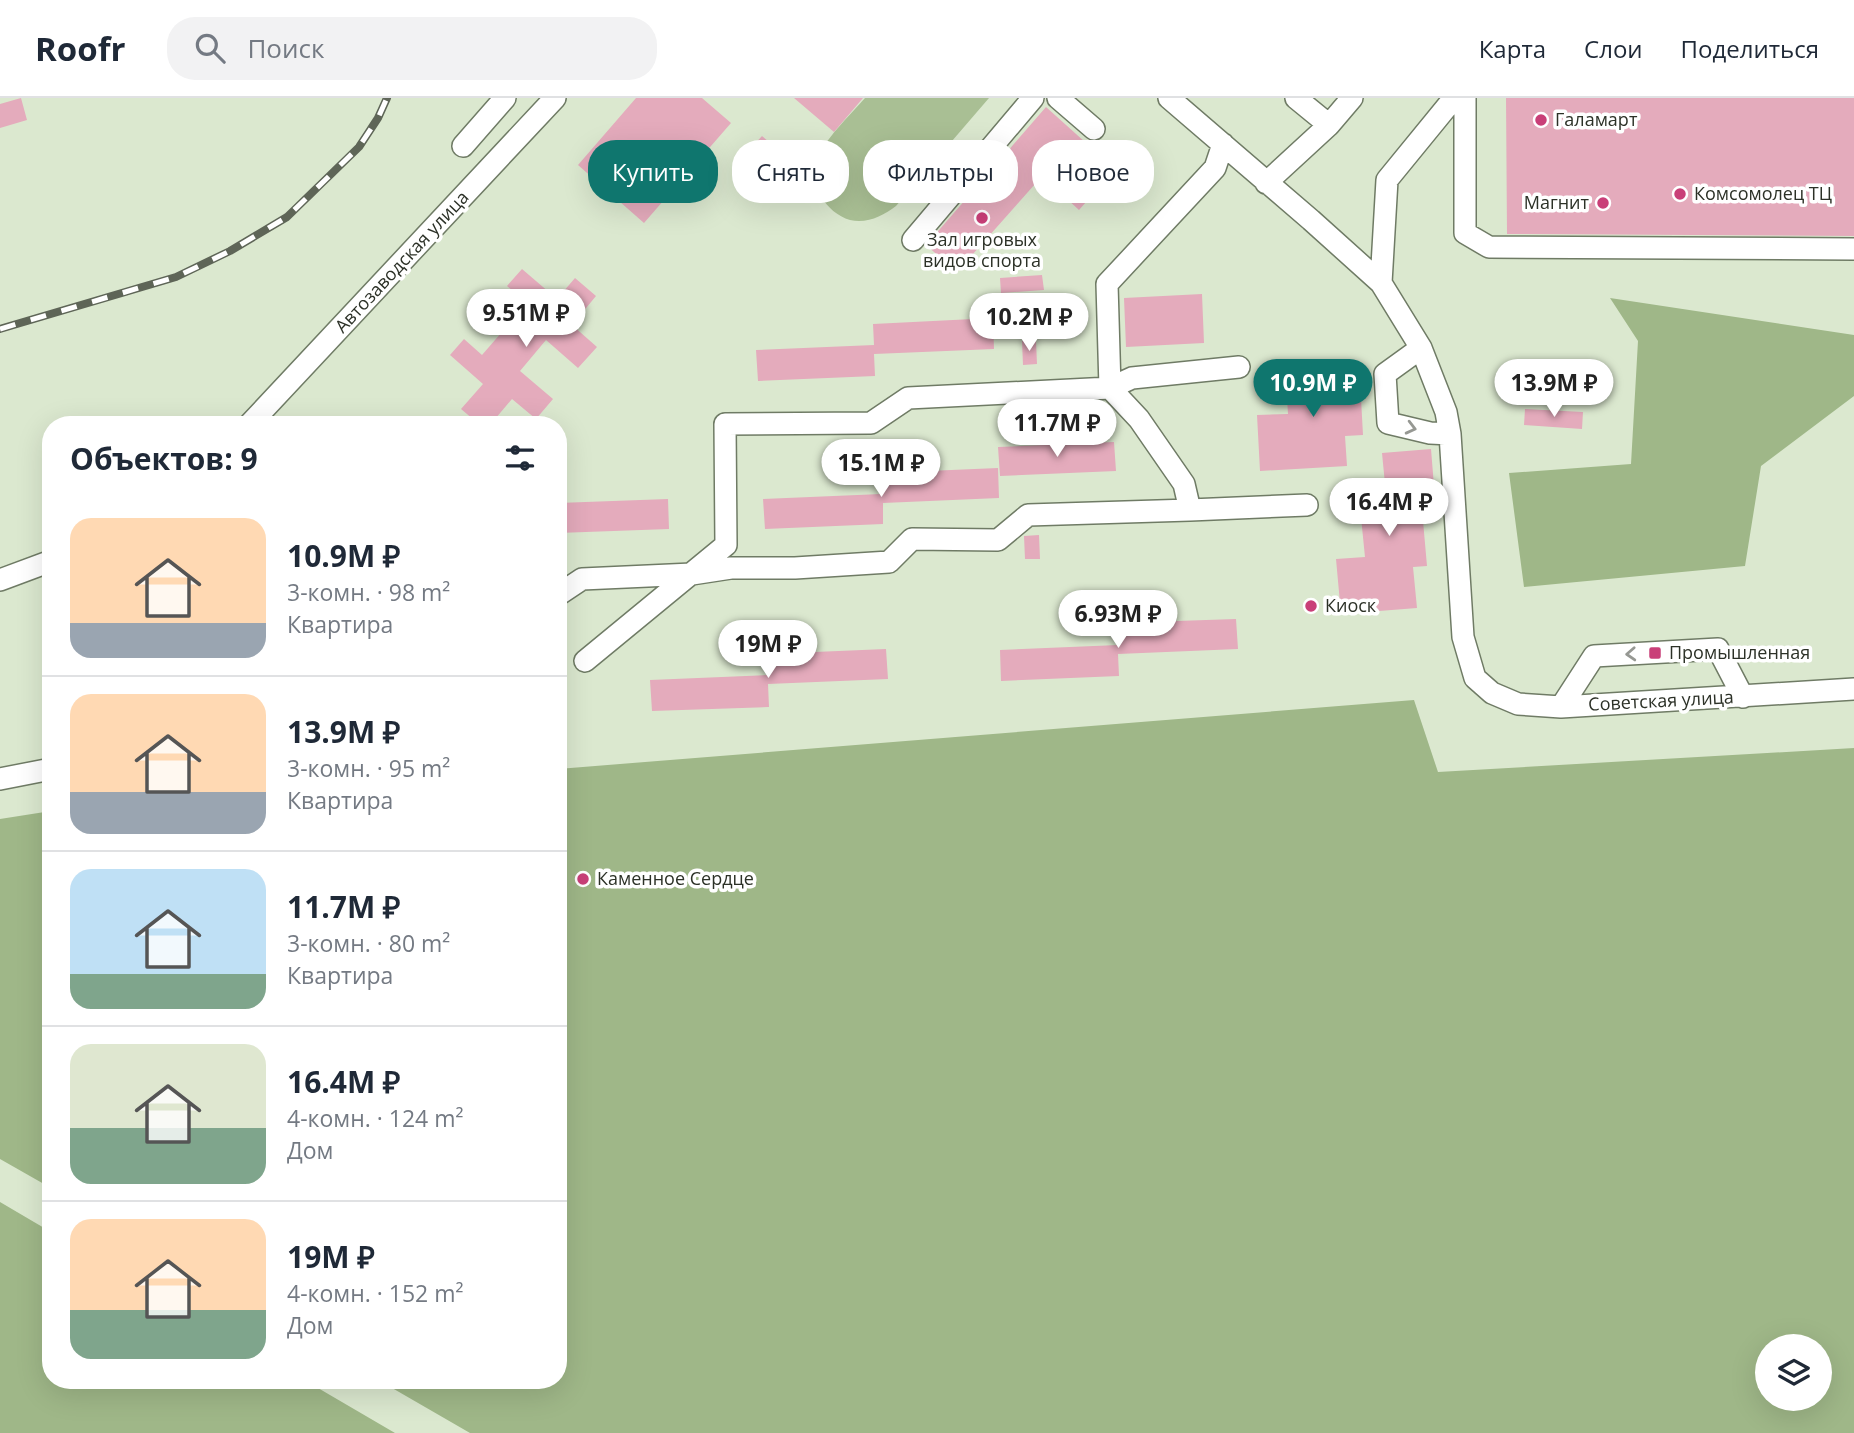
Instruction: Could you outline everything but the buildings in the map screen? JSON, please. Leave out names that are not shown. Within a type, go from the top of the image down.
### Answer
[{"type":"street","points":[[463,146],[505,98]]},
{"type":"street","name":"Автозаводская улица","points":[[257,416],[555,98]]},
{"type":"street","points":[[913,240],[1033,98]]},
{"type":"street","points":[[1058,98],[1094,129]]},
{"type":"street","points":[[1296,98],[1329,125]]},
{"type":"street","points":[[1266,183],[1329,125],[1352,98]]},
{"type":"street","points":[[1381,283],[1387,180],[1454,98]]},
{"type":"street","points":[[1465,98],[1465,233],[1489,247],[1854,249]]},
{"type":"street","points":[[1177,101],[1381,283],[1421,348],[1446,412],[1450,434],[1430,433],[1388,422],[1385,374],[1421,348]]},
{"type":"street","points":[[1190,510],[1184,484],[1139,419],[1110,388],[1107,284],[1215,168],[1223,144]]},
{"type":"street","points":[[585,662],[726,545],[725,424],[871,423],[908,398],[1110,388],[1132,378],[1239,367]]},
{"type":"street","name":"Советская улица","points":[[1450,434],[1463,637],[1475,678],[1492,693],[1518,704],[1561,707],[1854,689]]},
{"type":"street","points":[[567,589],[582,579],[692,573],[731,568],[795,568],[889,562],[912,540],[998,540],[1028,515],[1307,505]]},
{"type":"street","points":[[0,580],[42,564]]},
{"type":"street","points":[[1561,707],[1594,656],[1718,649],[1743,697]]},
{"type":"street","points":[[0,779],[42,771]]},
{"type":"green space","points":[[865,98],[989,98],[953,140],[863,140],[863,203],[899,203],[886,213],[863,221],[841,216],[825,203],[849,203],[849,140],[828,140]]},
{"type":"green space","points":[[1610,298],[1854,335],[1854,396],[1761,466],[1745,566],[1524,587],[1509,473],[1631,464],[1638,341]]},
{"type":"green space","points":[[1414,700],[1438,772],[1854,748],[1854,1433],[470,1433],[394,1389],[567,1389],[567,768]]},
{"type":"green space","points":[[42,812],[42,1183],[0,1159],[0,819]]},
{"type":"green space","points":[[0,1202],[42,1227],[42,1389],[320,1389],[395,1433],[0,1433]]},
{"type":"railway","points":[[0,329],[176,277],[230,251],[287,217],[359,147],[378,118],[387,98]]},
{"type":"place","name":"Галамарт","points":[[1541,120]]},
{"type":"place","name":"Комсомолец ТЦ","points":[[1680,194]]},
{"type":"place","name":"Магнит","points":[[1603,203]]},
{"type":"place","name":"Зал игровых видов спорта","points":[[982,218]]},
{"type":"place","name":"Киоск","points":[[1311,606]]},
{"type":"place","name":"Промышленная","points":[[1655,653]]},
{"type":"place","name":"Каменное Сердце","points":[[583,879]]}]
